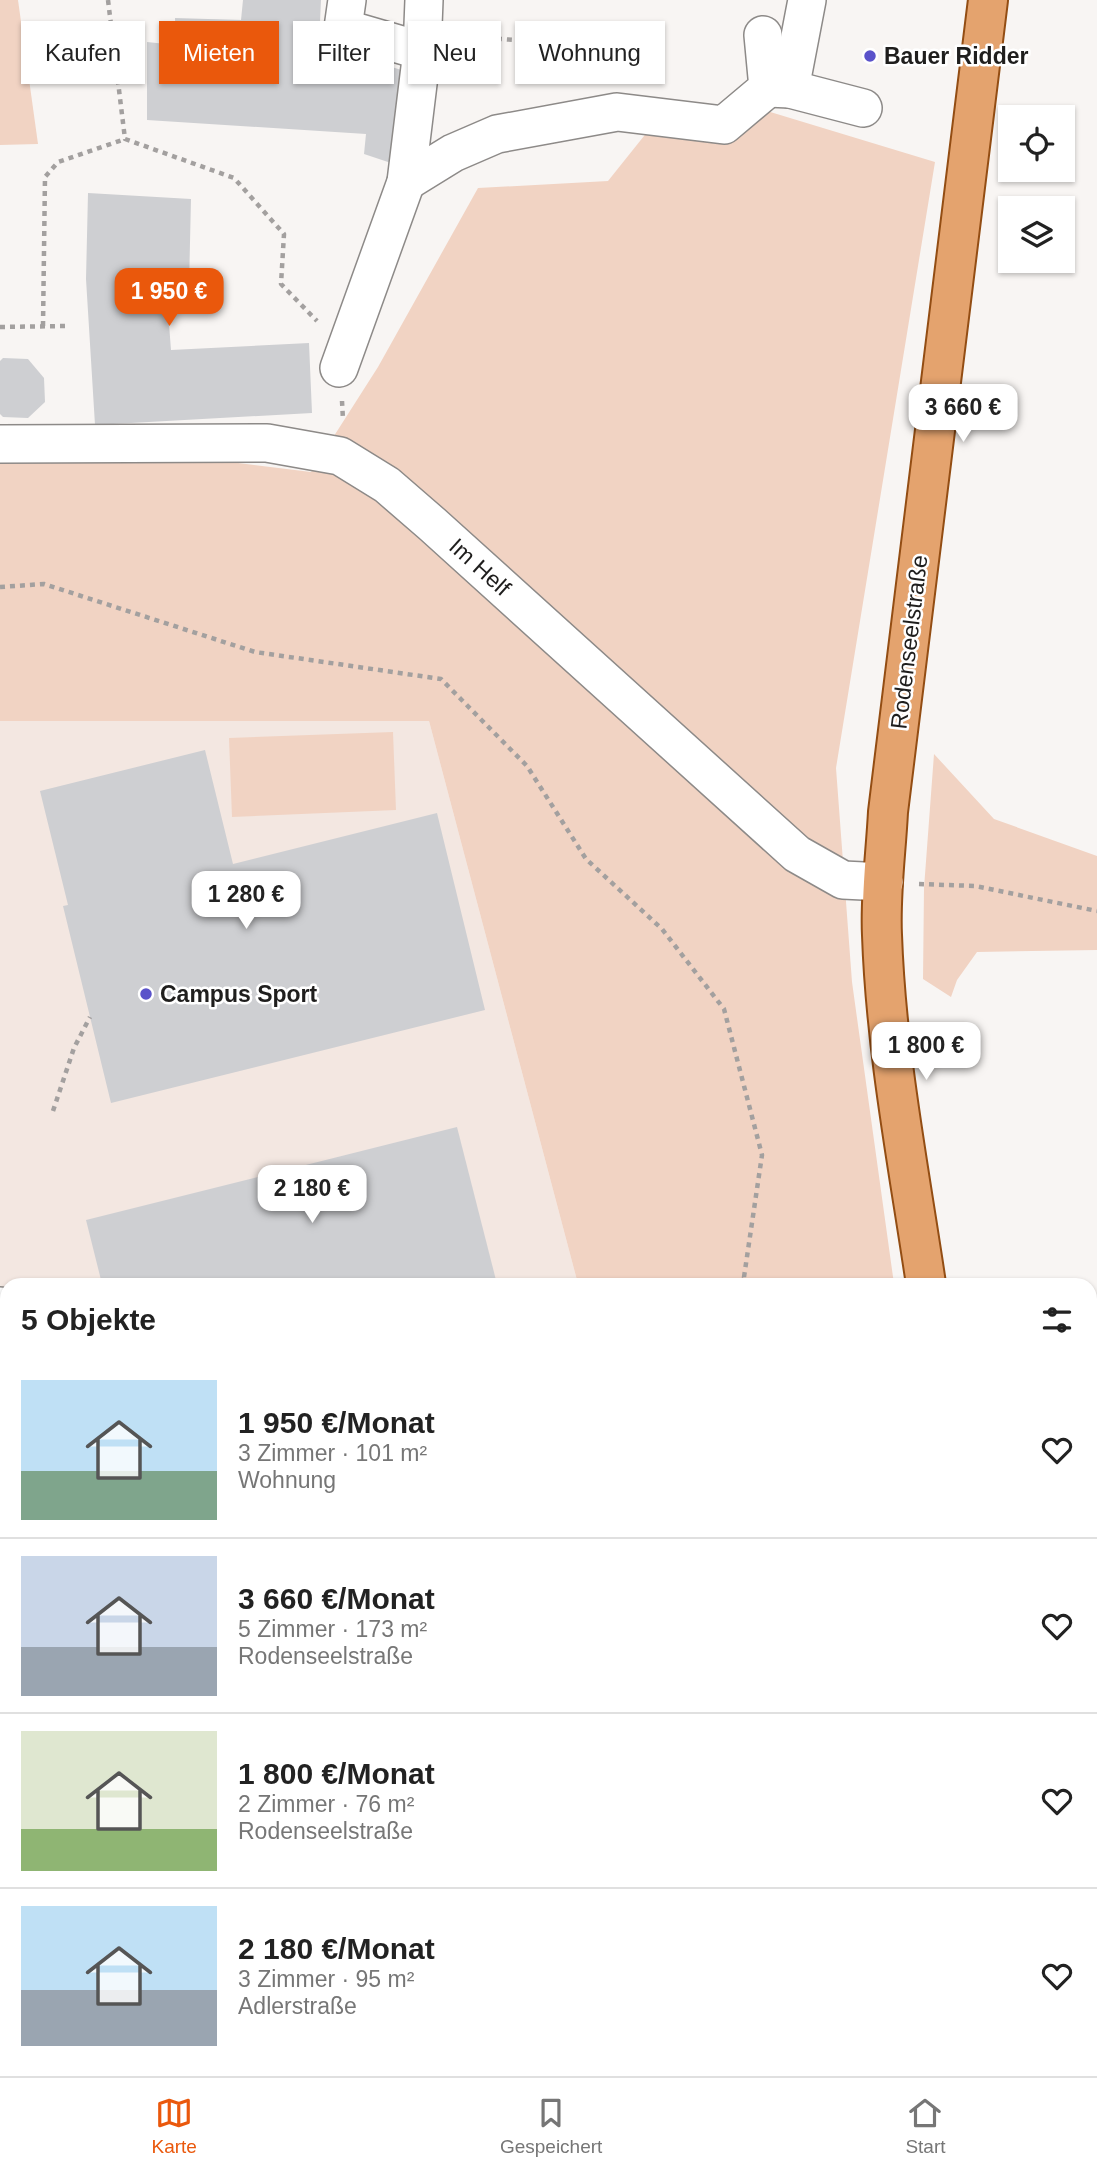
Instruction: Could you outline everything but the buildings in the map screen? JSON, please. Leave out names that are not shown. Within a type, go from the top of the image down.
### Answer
[{"type":"main road","name":"Rodenseelstraße","points":[[925,1278],[890,1037],[882,933],[884,883],[888,812],[988,0]]},
{"type":"street","points":[[347,0],[343,28],[408,28]]},
{"type":"street","points":[[406,182],[453,153],[497,134],[617,112],[724,125],[779,89],[807,0]]},
{"type":"street","points":[[762,35],[779,89]]},
{"type":"street","points":[[339,368],[406,182],[417,84]]},
{"type":"street","points":[[779,89],[863,108]]},
{"type":"street","name":"Im Helf","points":[[0,443],[267,443],[340,456],[387,485],[432,524],[797,854],[843,880],[884,883]]},
{"type":"path","points":[[108,0],[125,139]]},
{"type":"path","points":[[43,326],[45,177],[58,162],[125,139],[234,178],[284,233],[281,284],[319,323],[339,368],[344,418],[340,456]]},
{"type":"path","points":[[0,327],[66,326]]},
{"type":"path","points":[[0,587],[44,584],[255,652],[441,679],[527,766],[586,859],[662,929],[724,1009],[762,1155],[744,1278]]},
{"type":"path","points":[[884,883],[975,886],[1097,911]]},
{"type":"path","points":[[52,1111],[74,1048],[90,1017]]},
{"type":"shaded area","points":[[0,0],[18,0],[21,22],[21,84],[30,84],[38,144],[0,145]]},
{"type":"shaded area","points":[[767,111],[935,162],[836,768],[852,982],[893,1278],[576,1278],[429,721],[0,721],[0,458],[206,459],[311,472],[378,367],[478,188],[608,181],[648,131]]},
{"type":"shaded area","points":[[0,721],[429,721],[576,1278],[0,1278]]},
{"type":"shaded area","points":[[393,732],[396,810],[232,817],[229,738]]},
{"type":"shaded area","points":[[934,754],[994,819],[1097,856],[1097,950],[977,952],[957,980],[951,997],[923,979],[924,888]]},
{"type":"place","name":"Bauer Ridder","points":[[870,56]]},
{"type":"place","name":"Campus Sport","points":[[146,994]]}]
